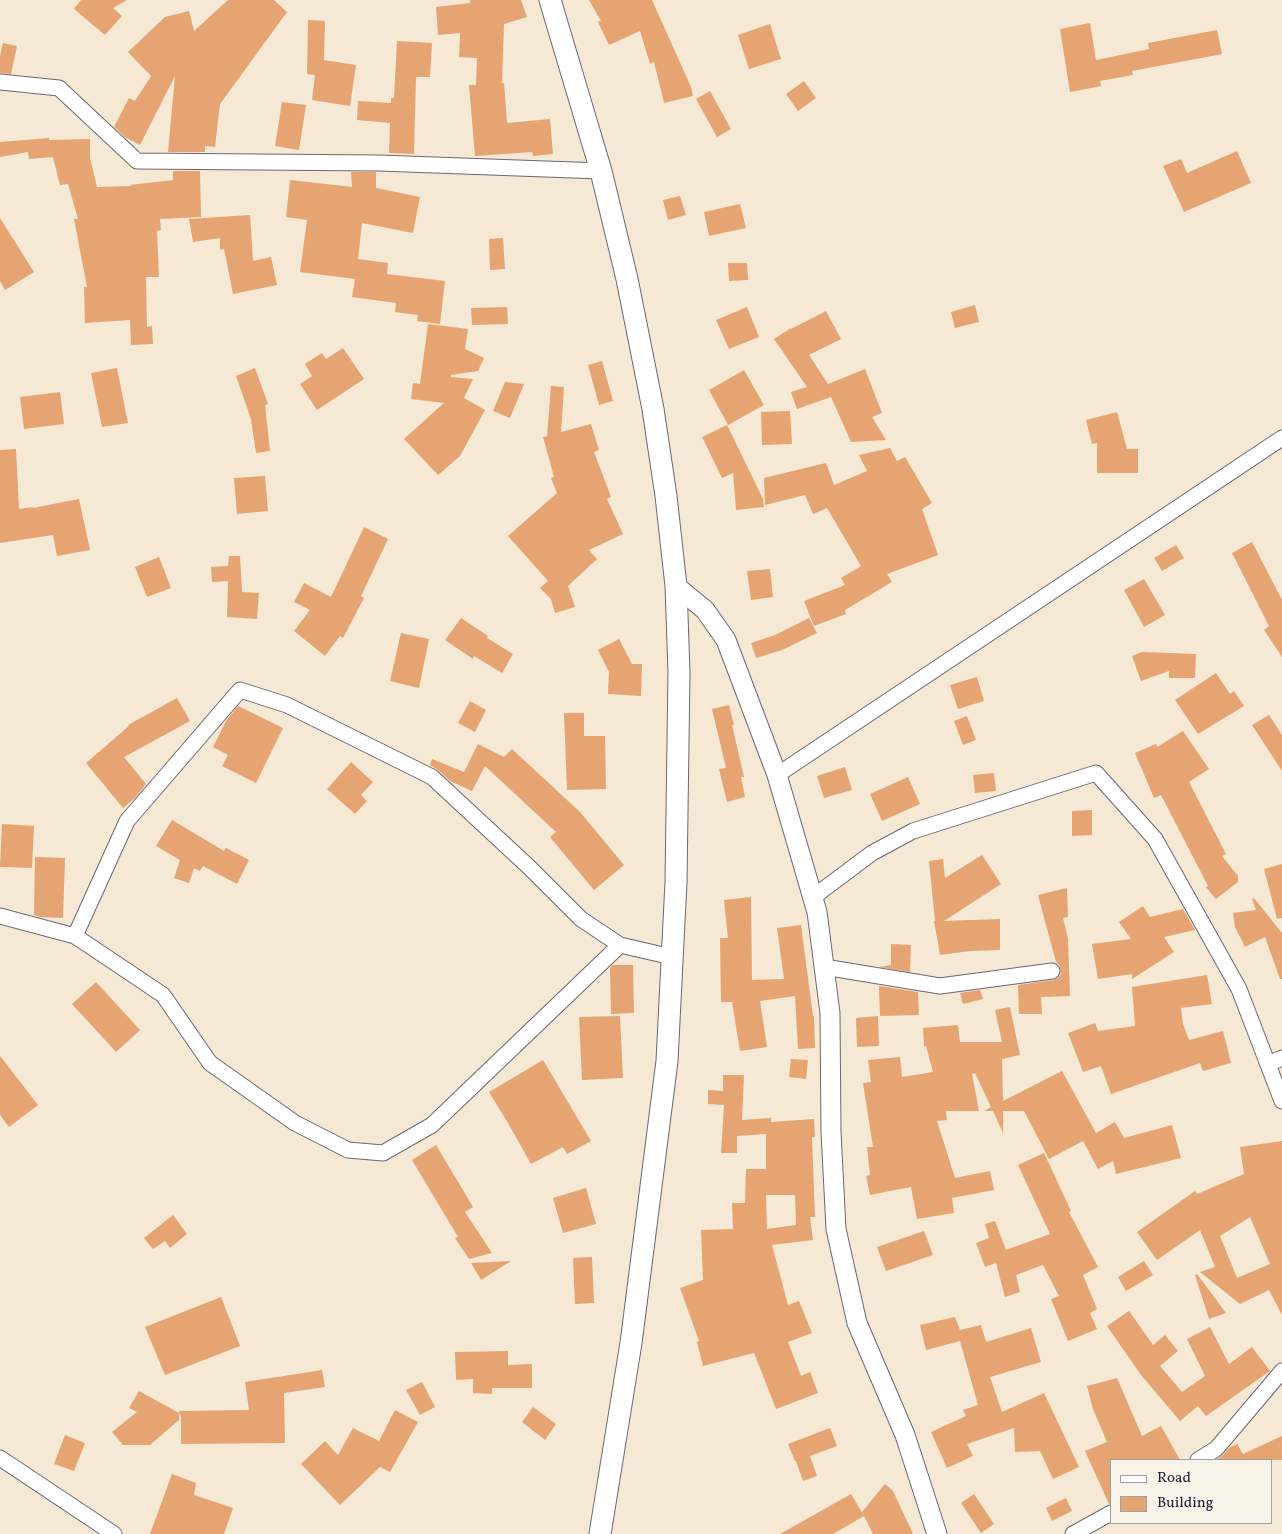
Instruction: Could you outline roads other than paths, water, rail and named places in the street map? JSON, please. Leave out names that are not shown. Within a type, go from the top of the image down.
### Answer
[{"type":"main road","points":[[550,0],[601,171],[627,280],[653,409],[666,496],[676,586],[679,672],[676,882],[666,1070],[631,1342],[600,1534]]},
{"type":"street","points":[[0,82],[59,88],[137,161],[379,163],[601,171]]},
{"type":"street","points":[[777,775],[1282,438]]},
{"type":"street","points":[[676,586],[705,610],[726,640],[777,775],[817,912],[830,1013],[831,1132],[836,1229],[857,1324],[905,1435],[937,1534]]},
{"type":"street","points":[[75,936],[127,822],[240,690],[287,705],[432,777],[582,919],[620,945],[672,957]]},
{"type":"street","points":[[812,898],[872,853],[914,831],[1096,774],[1155,839],[1239,989],[1275,1061],[1282,1101]]},
{"type":"street","points":[[0,916],[75,936],[163,996],[210,1063],[295,1123],[348,1150],[383,1152],[432,1125],[620,945]]},
{"type":"street","points":[[824,968],[940,986],[1052,970]]},
{"type":"street","points":[[1200,1459],[1216,1449],[1282,1371]]},
{"type":"street","points":[[0,1458],[114,1534]]},
{"type":"street","points":[[1073,1534],[1110,1514]]}]
